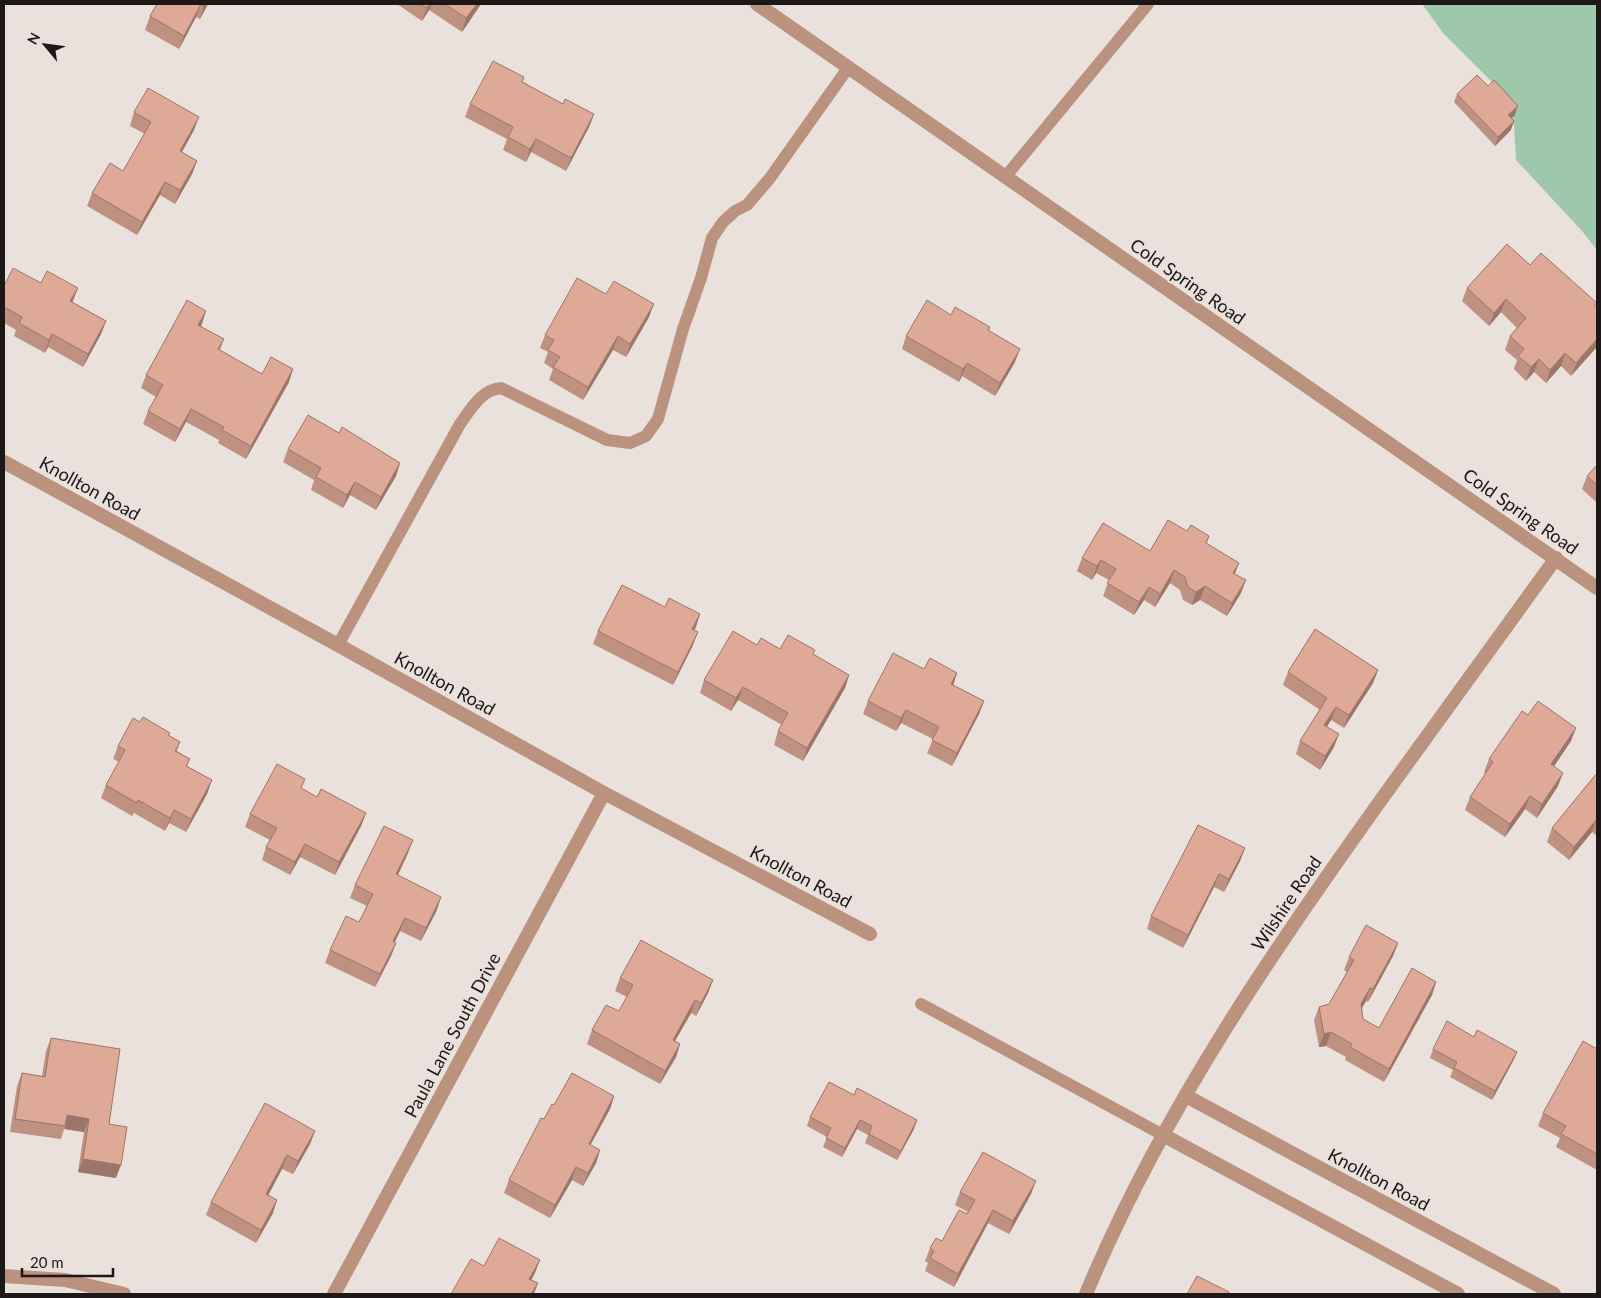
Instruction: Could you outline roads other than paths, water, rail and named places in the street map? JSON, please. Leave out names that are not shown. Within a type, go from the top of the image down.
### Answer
[{"type":"street","name":"Cold Spring Road","points":[[757,4],[1597,588]]},
{"type":"street","name":"Knollton Road","points":[[4,462],[338,644],[604,793],[870,934]]},
{"type":"street","name":"Wilshire Road","points":[[1086,1294],[1153,1152],[1202,1066],[1279,945],[1556,558]]},
{"type":"street","name":"Paula Lane South Drive","points":[[334,1294],[604,793]]},
{"type":"street","name":"Knollton Road","points":[[1186,1096],[1554,1294]]},
{"type":"street","points":[[1164,1135],[1458,1294]]},
{"type":"street","points":[[4,1276],[64,1280],[124,1294]]},
{"type":"lane","points":[[1006,176],[1148,4]]},
{"type":"lane","points":[[338,644],[460,424],[482,395],[491,389],[501,388],[607,440],[630,443],[646,436],[658,419],[683,329],[701,278],[712,238],[723,222],[747,205],[770,178],[848,68]]},
{"type":"lane","points":[[921,1004],[1164,1135]]}]
